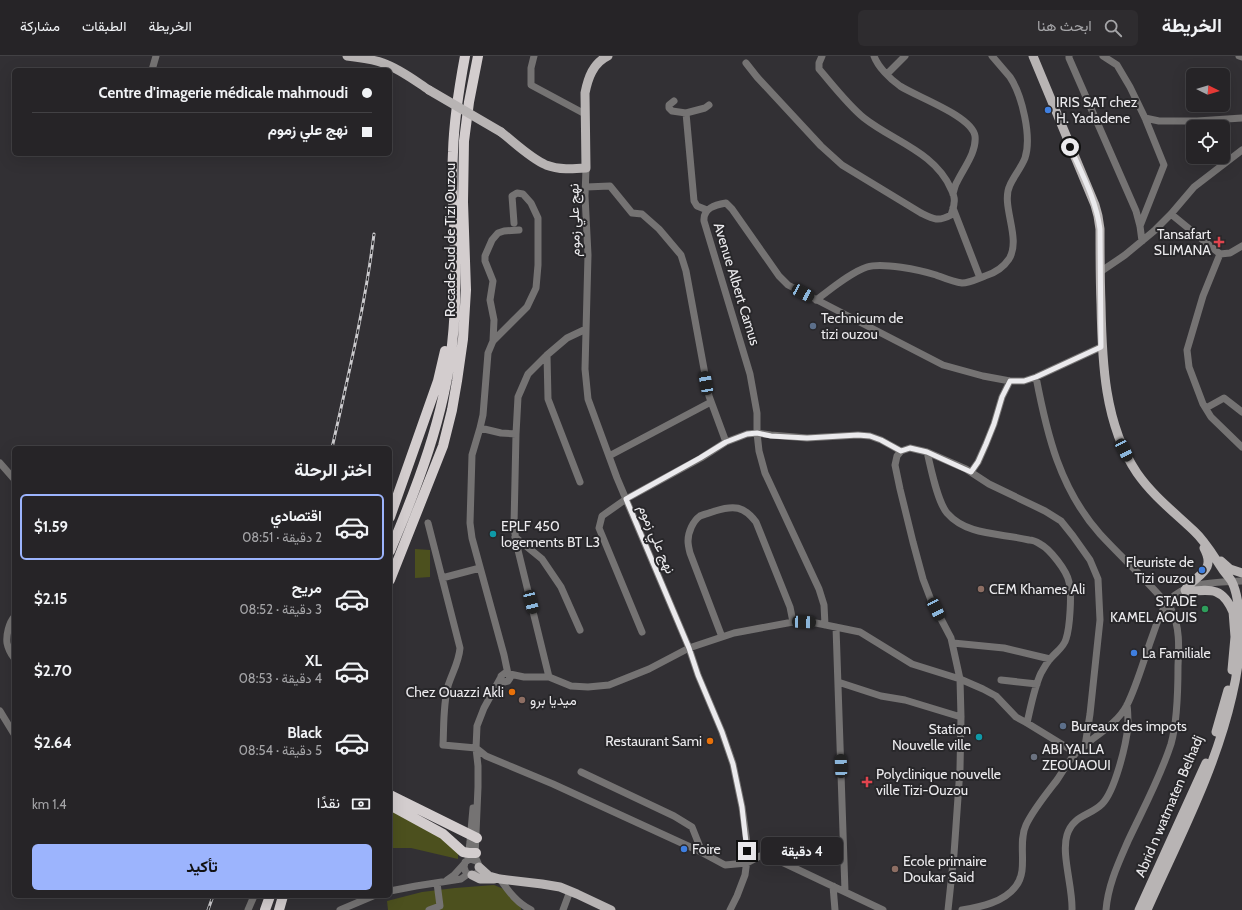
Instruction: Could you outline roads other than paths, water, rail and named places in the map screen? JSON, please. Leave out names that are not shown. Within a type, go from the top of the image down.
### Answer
[{"type":"highway","name":"Rocade Sud de Tizi Ouzou","points":[[392,545],[424,464],[441,408],[452,347],[456,260],[452,193],[452,153],[455,112],[465,56]]},
{"type":"highway","name":"Rocade Sud de Tizi Ouzou","points":[[392,575],[443,446],[452,410],[457,381],[463,340],[466,290],[463,202],[464,141],[469,102],[478,56]]},
{"type":"highway","points":[[392,511],[438,381],[454,310]]},
{"type":"highway","points":[[392,796],[474,837]]},
{"type":"highway","points":[[392,806],[443,834],[472,860]]},
{"type":"highway","points":[[266,910],[269,898]]},
{"type":"highway","points":[[279,910],[282,898]]},
{"type":"main road","points":[[347,56],[382,62],[394,67],[429,90],[501,132],[524,151],[547,165],[567,169],[586,168],[585,93],[587,81],[591,71],[597,64],[608,56]]},
{"type":"main road","points":[[1033,56],[1095,205],[1098,216],[1100,229],[1101,347],[1109,404],[1120,442],[1137,473],[1150,489],[1165,505],[1196,532],[1213,554],[1230,569],[1242,573]]},
{"type":"main road","points":[[1185,591],[1190,584],[1200,577],[1207,569],[1208,559],[1206,551],[1196,532]]},
{"type":"main road","name":"Abrid n watmaten Belhadj","points":[[1139,910],[1209,754],[1232,669],[1238,608],[1232,584],[1213,554]]},
{"type":"main road","points":[[1147,910],[1206,779],[1229,711],[1238,674],[1242,641],[1238,608],[1229,602],[1222,594],[1207,590],[1185,591]]},
{"type":"main road","points":[[472,860],[489,876],[500,879]]},
{"type":"main road","points":[[470,875],[480,879],[500,879],[560,887],[611,910]]},
{"type":"street","points":[[153,68],[156,56]]},
{"type":"street","points":[[534,56],[531,68],[531,85],[585,114]]},
{"type":"street","points":[[746,63],[757,77],[811,135],[842,165],[921,214],[934,220],[944,219],[951,215],[954,204],[953,194],[948,183],[931,161],[864,118],[818,69],[822,56]]},
{"type":"street","points":[[874,56],[886,74],[899,85],[953,113],[966,122],[973,130],[975,137],[974,147],[969,160],[956,182],[953,194]]},
{"type":"street","points":[[886,74],[905,56]]},
{"type":"street","points":[[816,300],[855,272],[867,267],[892,267],[926,272],[961,283],[969,282],[996,272],[1010,258],[1013,248],[1012,227],[1007,198],[1008,188],[1024,160],[1027,151],[1026,123],[1018,93],[1010,78],[992,56]]},
{"type":"street","points":[[1069,56],[1136,212],[1142,241]]},
{"type":"street","points":[[1103,56],[1117,65],[1130,87],[1164,164],[1140,226]]},
{"type":"street","points":[[674,101],[669,105],[670,109],[672,111],[686,113],[705,108],[709,105]]},
{"type":"street","points":[[686,113],[694,201],[697,206],[707,210]]},
{"type":"street","points":[[1145,118],[1175,121],[1242,118]]},
{"type":"street","points":[[1100,272],[1142,241],[1171,214],[1194,187],[1242,151]]},
{"type":"street","name":"نهج علي زموم","points":[[586,168],[588,255],[585,369],[588,399],[626,499],[689,648],[733,764],[742,807],[747,862],[737,896],[730,910]]},
{"type":"street","points":[[586,187],[610,186],[632,213],[642,214],[659,229],[681,255],[686,271],[711,402],[726,442]]},
{"type":"street","points":[[470,875],[465,871],[472,860],[474,837],[478,786],[476,748],[477,726],[484,708],[494,691],[502,684],[506,677],[504,655],[472,538],[470,523],[472,455],[483,415],[488,353],[493,342],[527,307],[536,288],[538,265],[538,218],[531,203],[523,194],[517,193],[512,196],[514,223]]},
{"type":"street","name":"Avenue Albert Camus","points":[[825,625],[824,605],[819,589],[765,473],[759,451],[757,413],[750,374],[704,221],[704,216],[707,210],[719,204],[726,203],[732,209],[779,276],[788,285],[943,365],[983,376],[1010,381],[1024,381],[1101,347]]},
{"type":"street","points":[[953,208],[980,278]]},
{"type":"street","points":[[1171,214],[1220,254],[1230,253],[1242,246]]},
{"type":"street","points":[[493,342],[494,320],[490,300],[493,281],[485,261],[485,256],[492,240],[498,233],[519,230]]},
{"type":"street","points":[[1220,254],[1203,296],[1187,350],[1189,367],[1211,417],[1242,447]]},
{"type":"street","points":[[549,677],[515,537],[514,525],[518,397],[528,374],[547,355],[567,338],[586,329]]},
{"type":"street","points":[[547,355],[548,399],[580,482]]},
{"type":"street","points":[[1036,377],[1049,439],[1064,478],[1079,506],[1100,533],[1167,604],[1175,616],[1177,625],[1179,643],[1175,716],[1171,743],[1118,864],[1107,895],[1106,910]]},
{"type":"street","points":[[971,472],[978,462],[986,444],[1002,397],[1010,381]]},
{"type":"street","points":[[1206,408],[1224,398],[1242,412]]},
{"type":"street","points":[[609,456],[711,402]]},
{"type":"street","points":[[480,428],[501,433],[516,434]]},
{"type":"street","points":[[642,632],[599,528],[602,516],[626,499],[726,442],[747,434],[757,433],[771,436],[807,438],[858,435],[870,436],[901,451]]},
{"type":"street","points":[[948,910],[954,854],[960,769],[960,679],[952,638],[931,600],[912,542],[896,465],[897,456],[901,451],[910,448],[927,452],[971,472],[989,484],[1045,511],[1061,521],[1090,560],[1098,579],[1100,620],[1085,746]]},
{"type":"street","points":[[927,452],[940,498],[946,512],[954,520],[981,532],[1030,540],[1041,544],[1052,554],[1063,568],[1069,580],[1071,594],[1066,641],[1050,659],[1042,673],[1037,684],[1027,723]]},
{"type":"street","points":[[0,463],[12,477]]},
{"type":"street","points":[[722,637],[690,553],[688,541],[689,532],[694,522],[700,516],[725,508],[734,507],[744,510],[756,522],[790,607],[793,622]]},
{"type":"street","points":[[428,523],[460,648],[460,656],[448,686],[446,696],[443,745],[476,748],[486,756],[554,784],[699,851],[725,865],[747,862],[760,856],[767,855],[883,910]]},
{"type":"street","points":[[515,537],[542,559],[561,586],[580,630]]},
{"type":"street","points":[[442,578],[480,568]]},
{"type":"street","points":[[967,910],[999,900],[1010,894],[1017,886],[1021,876],[1022,836],[1025,827],[1076,754],[1118,717],[1127,705],[1158,621],[1167,604],[1175,595],[1200,585],[1232,584],[1242,581]]},
{"type":"street","points":[[12,619],[7,642],[12,653]]},
{"type":"street","points":[[506,677],[549,677],[571,686],[588,687],[609,685],[649,669],[689,648],[734,633],[793,622],[816,623],[860,632],[912,664],[960,679],[996,696],[1016,718],[1027,723],[1076,754]]},
{"type":"street","points":[[836,627],[845,891]]},
{"type":"street","points":[[953,643],[1004,648],[1050,659]]},
{"type":"street","points":[[1001,680],[1037,684]]},
{"type":"street","points":[[838,682],[881,696],[905,700],[961,717]]},
{"type":"street","points":[[1072,910],[1065,840],[1070,827],[1075,821],[1095,810],[1102,804],[1110,793],[1118,770],[1128,726],[1127,705]]},
{"type":"street","points":[[0,711],[12,731]]},
{"type":"street","points":[[581,772],[674,816],[692,827],[700,847],[699,851]]},
{"type":"street","points":[[392,891],[461,879],[478,871],[472,860]]},
{"type":"street","points":[[440,882],[454,875],[472,860]]},
{"type":"street","points":[[500,879],[513,897],[531,910]]},
{"type":"street","points":[[429,910],[440,906],[440,882]]},
{"type":"street","points":[[833,886],[835,910]]},
{"type":"street","points":[[564,910],[570,891]]},
{"type":"street","points":[[248,910],[253,898]]},
{"type":"street","points":[[340,910],[356,906],[370,898]]},
{"type":"railway","points":[[332,446],[361,315],[374,234]]},
{"type":"railway","points":[[208,910],[212,898]]},
{"type":"place","name":"IRIS SAT chez H. Yadadene","points":[[1048,110]]},
{"type":"place","name":"Tansafart SLIMANA","points":[[1219,242]]},
{"type":"place","name":"Technicum de tizi ouzou","points":[[813,326]]},
{"type":"place","name":"EPLF 450 logements BT L3","points":[[493,534]]},
{"type":"place","name":"Fleuriste de Tizi ouzou","points":[[1202,570]]},
{"type":"place","name":"CEM Khames Ali","points":[[981,589]]},
{"type":"place","name":"STADE KAMEL AOUIS","points":[[1205,609]]},
{"type":"place","name":"La Familiale","points":[[1134,653]]},
{"type":"place","name":"Chez Ouazzi Akli","points":[[512,692]]},
{"type":"place","name":"ميديا برو","points":[[522,700]]},
{"type":"place","name":"Bureaux des impots","points":[[1063,726]]},
{"type":"place","name":"Station Nouvelle ville","points":[[979,737]]},
{"type":"place","name":"Restaurant Sami","points":[[710,741]]},
{"type":"place","name":"ABI YALLA ZEOUAOUI","points":[[1034,757]]},
{"type":"place","name":"Polyclinique nouvelle ville Tizi-Ouzou","points":[[867,782]]},
{"type":"place","name":"Foire","points":[[684,849]]},
{"type":"place","name":"Ecole primaire Doukar Said","points":[[895,869]]}]
